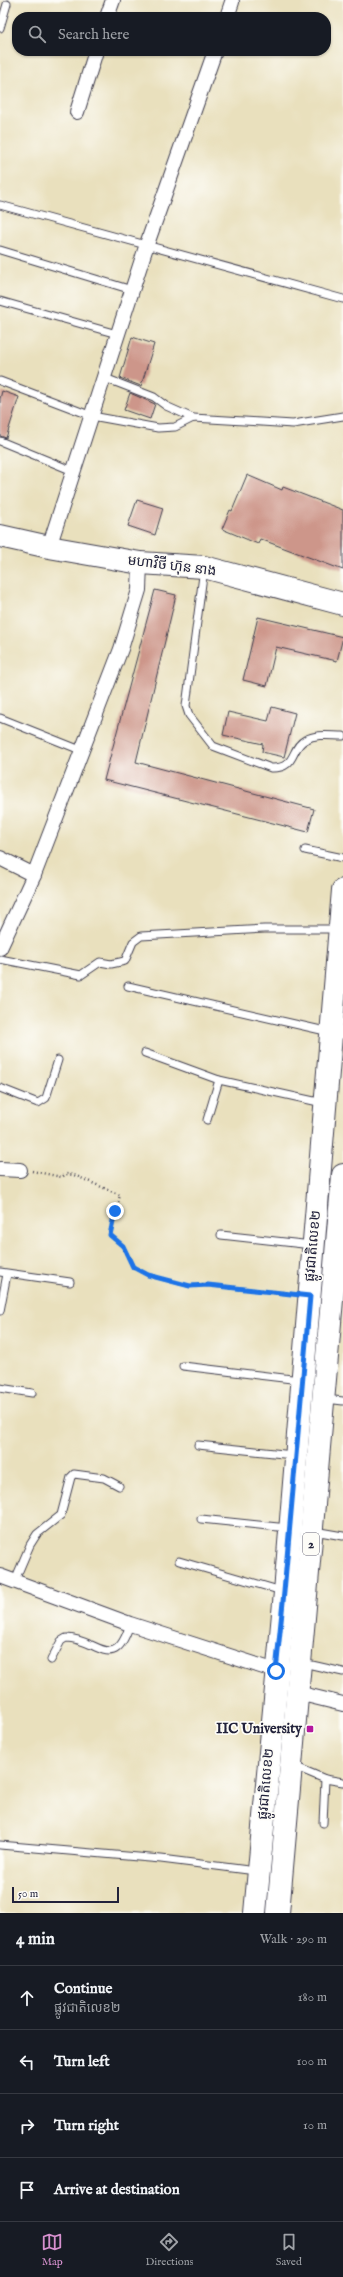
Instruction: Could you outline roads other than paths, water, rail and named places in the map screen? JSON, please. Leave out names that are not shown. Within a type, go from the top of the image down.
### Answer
[{"type":"main road","name":"មហាវិថី ហ៊ុន នាង","points":[[0,536],[49,548],[140,562],[204,567],[343,604]]},
{"type":"main road","name":"ផ្លូវជាតិលេខ២","points":[[280,1763],[298,1694],[300,1662],[301,1530],[296,1455],[325,1103],[337,1033],[340,929],[343,890]]},
{"type":"main road","points":[[320,1166],[343,1169]]},
{"type":"main road","name":"ផ្លូវជាតិលេខ២","points":[[255,1913],[270,1872],[280,1763],[276,1671],[284,1592],[333,1400],[329,1340],[343,1175]]},
{"type":"main road","points":[[306,1338],[329,1340]]},
{"type":"main road","name":"ផ្លូវជាតិលេខ២","points":[[270,1872],[278,1913]]},
{"type":"street","points":[[109,12],[113,0]]},
{"type":"street","points":[[229,12],[232,2]]},
{"type":"street","points":[[76,112],[94,56]]},
{"type":"street","points":[[49,548],[147,244],[213,56]]},
{"type":"street","points":[[0,948],[34,875],[83,751],[123,642],[139,590],[140,562]]},
{"type":"street","points":[[0,858],[34,875]]},
{"type":"street","points":[[0,1169],[20,1170]]},
{"type":"street","points":[[0,1576],[15,1580],[130,1624],[276,1671]]},
{"type":"street","points":[[298,1694],[343,1704]]},
{"type":"lane","points":[[0,28],[7,4]]},
{"type":"lane","points":[[0,205],[147,244],[343,299]]},
{"type":"lane","points":[[0,250],[132,290]]},
{"type":"lane","points":[[0,301],[118,334]]},
{"type":"lane","points":[[105,378],[154,397],[166,406],[193,418],[293,424],[343,416]]},
{"type":"lane","points":[[0,381],[92,416],[158,428],[176,427],[193,418]]},
{"type":"lane","points":[[0,441],[73,471]]},
{"type":"lane","points":[[204,567],[186,706],[190,715],[213,746],[271,768],[280,768],[286,765],[304,740],[319,735],[343,736]]},
{"type":"lane","points":[[0,718],[83,751]]},
{"type":"lane","points":[[305,850],[343,858]]},
{"type":"lane","points":[[0,959],[80,975],[100,962],[111,964],[124,961],[133,942],[141,936],[264,929],[340,929]]},
{"type":"lane","points":[[128,986],[337,1033]]},
{"type":"lane","points":[[145,1054],[219,1080],[325,1103]]},
{"type":"lane","points":[[0,1088],[38,1103],[43,1101],[46,1098],[58,1060]]},
{"type":"lane","points":[[207,1120],[219,1080]]},
{"type":"lane","points":[[220,1235],[314,1246]]},
{"type":"lane","points":[[0,1311],[4,1273],[70,1282]]},
{"type":"lane","points":[[184,1366],[302,1380]]},
{"type":"lane","points":[[0,1388],[32,1393]]},
{"type":"lane","points":[[198,1445],[296,1455]]},
{"type":"lane","points":[[15,1580],[30,1545],[37,1534],[61,1515],[74,1474],[104,1478],[119,1486]]},
{"type":"lane","points":[[201,1519],[343,1536]]},
{"type":"lane","points":[[179,1561],[284,1592]]},
{"type":"lane","points":[[51,1660],[61,1641],[66,1638],[95,1648],[111,1651],[116,1650],[124,1640],[130,1624]]},
{"type":"lane","points":[[300,1662],[343,1672]]},
{"type":"lane","points":[[280,1763],[325,1779],[343,1782]]},
{"type":"lane","points":[[323,1823],[325,1779]]},
{"type":"lane","points":[[0,1845],[161,1859],[270,1872]]},
{"type":"place","name":"IIC University","points":[[310,1729]]}]
